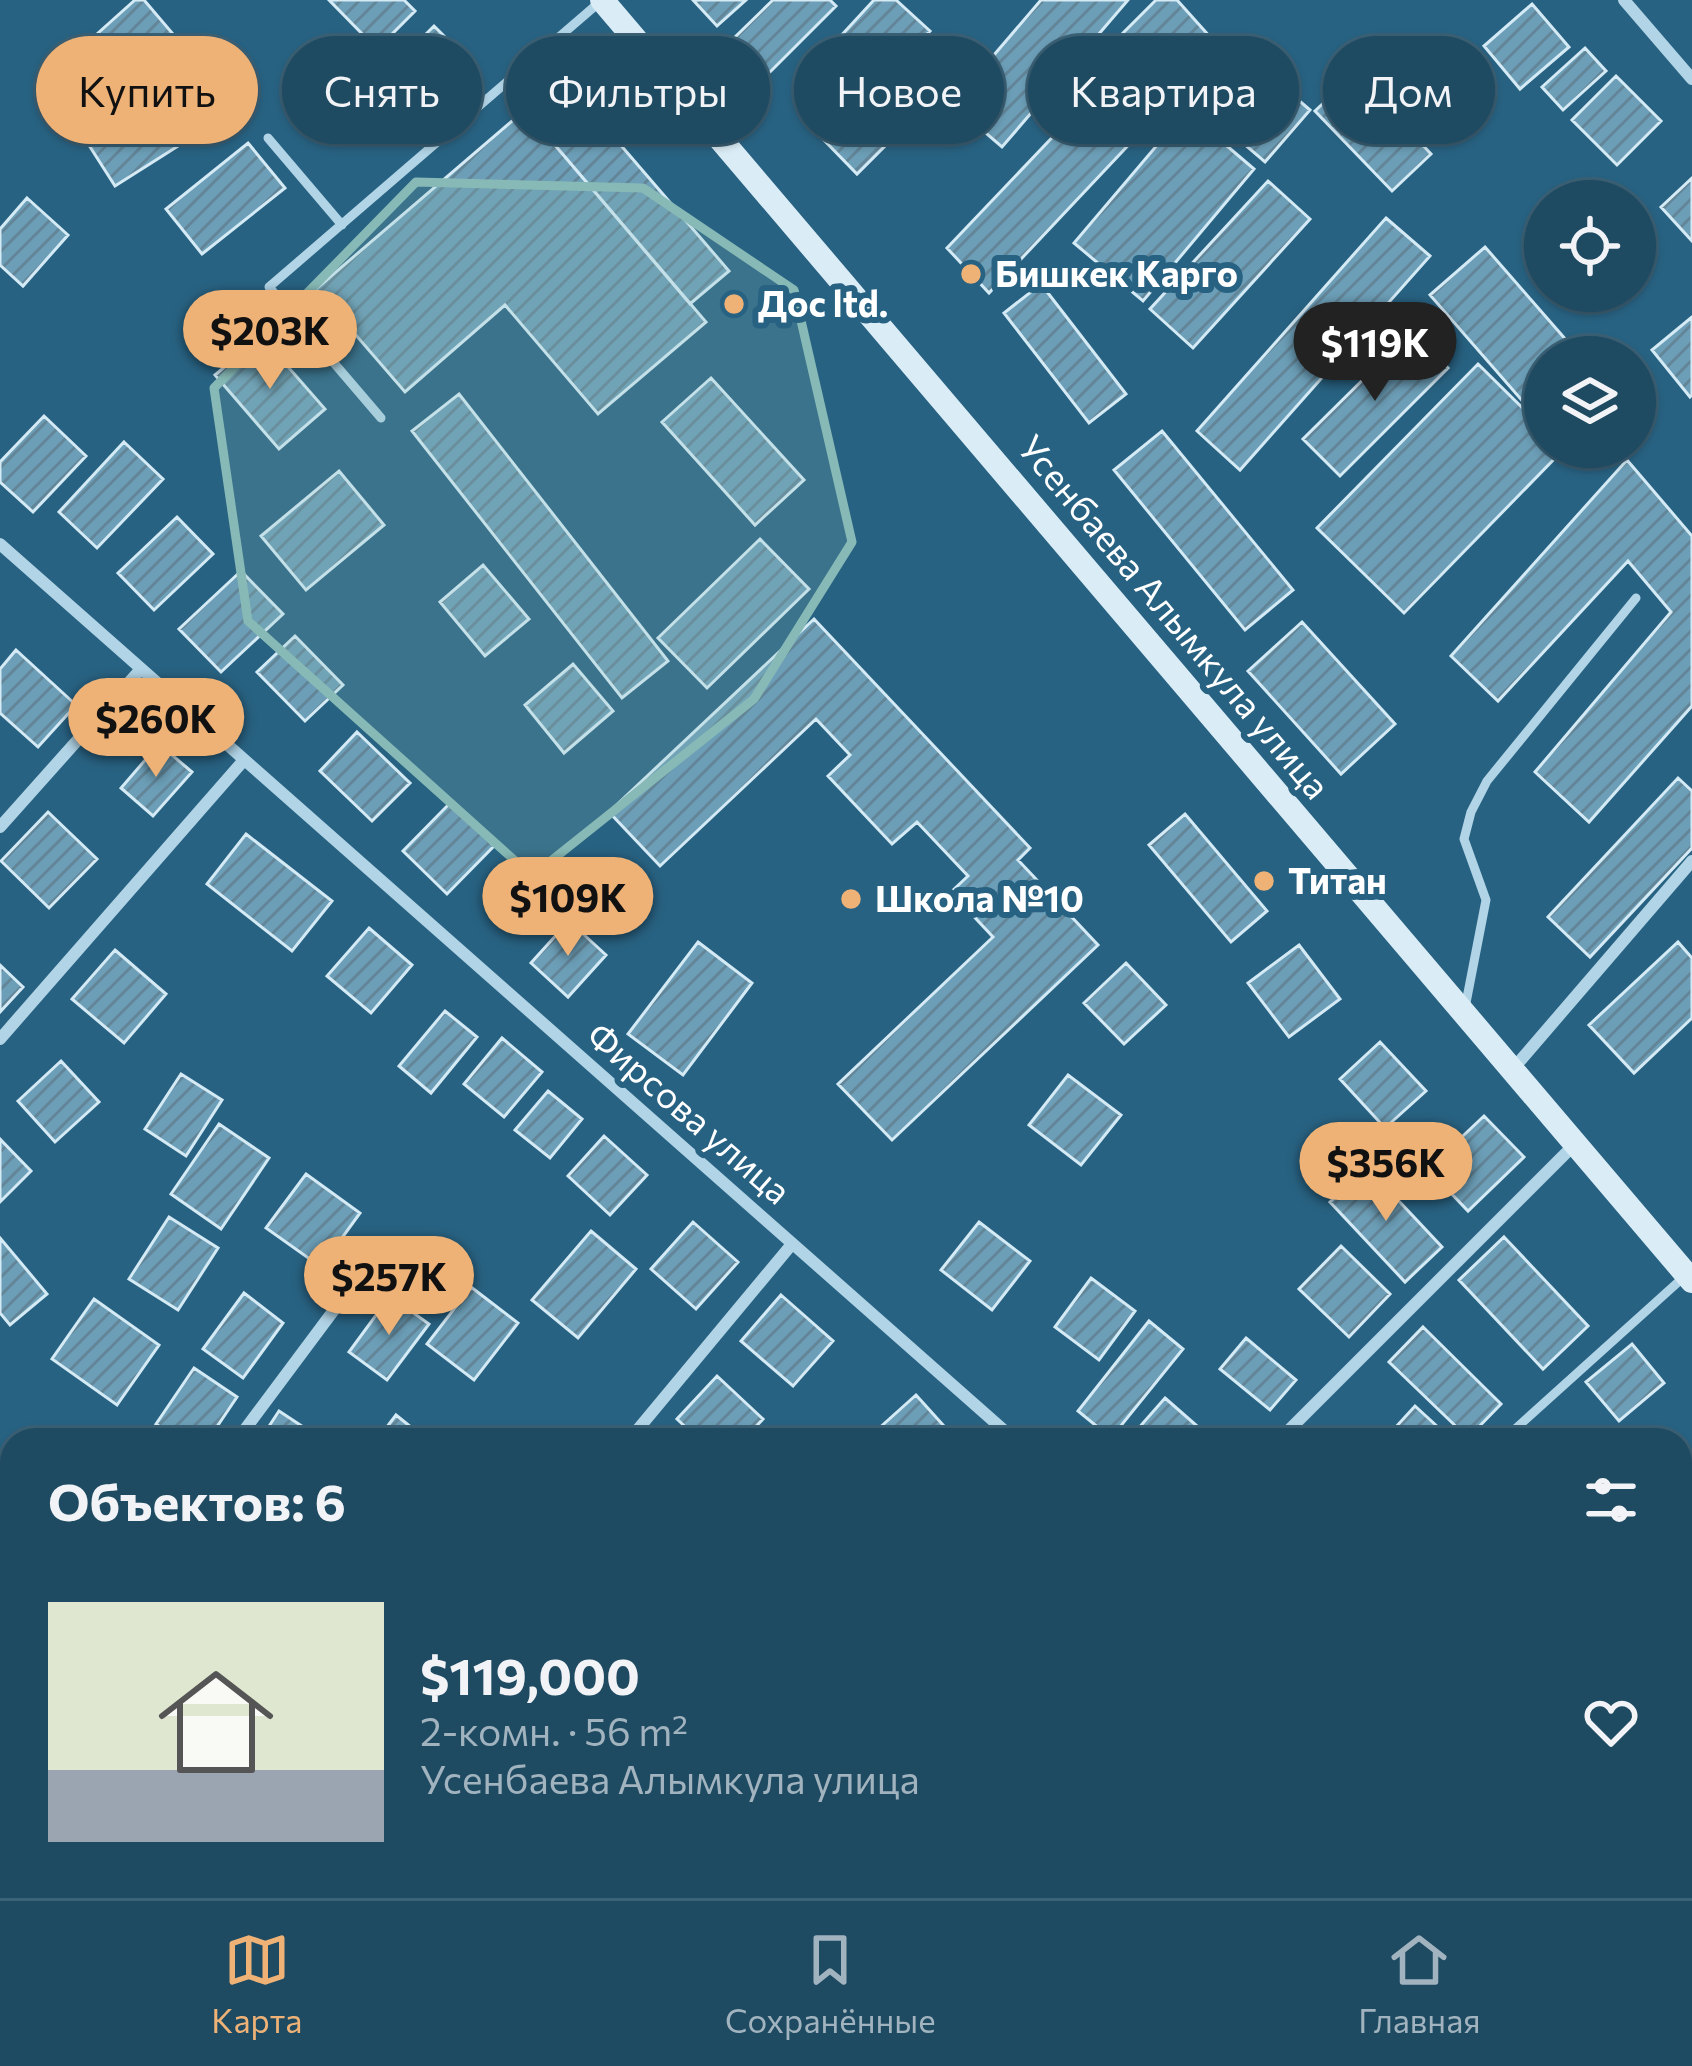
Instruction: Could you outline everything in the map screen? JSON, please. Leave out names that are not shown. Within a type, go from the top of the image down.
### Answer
[{"type":"street","name":"Усенбаева Алымкула улица","points":[[602,0],[1689,1278]]},
{"type":"street","points":[[1624,0],[1692,79]]},
{"type":"street","name":"Фирсова улица","points":[[0,544],[1001,1428]]},
{"type":"street","points":[[0,827],[141,669]]},
{"type":"street","points":[[0,1039],[244,760]]},
{"type":"street","points":[[1512,1070],[1692,861]]},
{"type":"street","points":[[1291,1428],[1575,1144]]},
{"type":"street","points":[[639,1428],[792,1244]]},
{"type":"street","points":[[246,1428],[334,1310]]},
{"type":"lane","points":[[381,418],[268,287],[602,0]]},
{"type":"lane","points":[[268,138],[342,225]]},
{"type":"lane","points":[[1464,1013],[1486,901],[1464,839],[1471,812],[1487,781],[1636,598]]},
{"type":"lane","points":[[1517,1428],[1689,1278]]},
{"type":"highlighted area","points":[[416,182],[643,188],[794,290],[852,542],[754,699],[532,876],[248,621],[214,388]]},
{"type":"building","points":[[135,0],[144,0],[173,34],[171,36],[95,36]]},
{"type":"building","points":[[329,0],[404,0],[415,11],[390,36],[364,36]]},
{"type":"building","points":[[693,0],[746,0],[717,26]]},
{"type":"building","points":[[773,0],[830,0],[836,6],[806,36],[794,36],[794,48],[770,72],[770,36],[736,36]]},
{"type":"building","points":[[874,0],[896,0],[930,31],[925,36],[841,36]]},
{"type":"building","points":[[1041,0],[1128,0],[1097,36],[1028,36],[1028,117],[1002,147],[1004,43]]},
{"type":"building","points":[[1156,0],[1177,0],[1209,36],[1120,36]]},
{"type":"building","points":[[1532,4],[1569,47],[1520,89],[1495,59],[1495,36]]},
{"type":"building","points":[[434,26],[444,36],[424,36]]},
{"type":"building","points":[[1585,48],[1606,71],[1563,110],[1542,87]]},
{"type":"building","points":[[1616,76],[1661,121],[1617,165],[1572,120]]},
{"type":"building","points":[[1299,101],[1310,110],[1299,123]]},
{"type":"building","points":[[506,126],[506,144],[554,144],[706,322],[598,414],[505,305],[405,392],[316,289]]},
{"type":"building","points":[[88,144],[181,144],[115,186]]},
{"type":"building","points":[[247,144],[285,188],[202,254],[166,209]]},
{"type":"building","points":[[554,144],[620,144],[729,271],[690,304]]},
{"type":"building","points":[[828,144],[887,144],[857,174]]},
{"type":"building","points":[[1046,144],[1129,144],[989,293],[947,248]]},
{"type":"building","points":[[1158,144],[1225,144],[1254,169],[1143,301],[1074,243]]},
{"type":"building","points":[[1244,144],[1281,144],[1265,162]]},
{"type":"building","points":[[1347,144],[1422,144],[1431,154],[1392,191]]},
{"type":"building","points":[[1692,178],[1692,241],[1661,207]]},
{"type":"building","points":[[1268,181],[1310,219],[1193,348],[1150,309]]},
{"type":"building","points":[[27,198],[68,235],[23,286],[0,265],[0,229]]},
{"type":"building","points":[[1386,218],[1430,256],[1240,470],[1197,431]]},
{"type":"building","points":[[1485,247],[1524,292],[1524,312],[1542,312],[1563,336],[1524,336],[1524,403],[1430,295]]},
{"type":"building","points":[[1041,284],[1126,394],[1089,423],[1004,313]]},
{"type":"building","points":[[1692,317],[1690,397],[1656,355],[1656,347]]},
{"type":"building","points":[[1411,332],[1448,368],[1340,476],[1303,439]]},
{"type":"building","points":[[261,336],[325,409],[279,449],[215,375]]},
{"type":"building","points":[[1478,364],[1524,409],[1524,468],[1545,468],[1404,613],[1317,528]]},
{"type":"building","points":[[711,378],[804,480],[755,525],[662,422]]},
{"type":"building","points":[[459,394],[668,661],[622,698],[412,431]]},
{"type":"building","points":[[44,416],[86,456],[33,512],[0,482],[0,462]]},
{"type":"building","points":[[1162,431],[1293,590],[1245,630],[1114,470]]},
{"type":"building","points":[[124,442],[163,479],[97,548],[59,512]]},
{"type":"building","points":[[1620,468],[1634,468],[1692,536],[1692,706],[1589,822],[1535,772],[1671,612],[1628,561],[1498,701],[1451,656]]},
{"type":"building","points":[[339,471],[384,525],[306,590],[261,536]]},
{"type":"building","points":[[177,517],[213,554],[154,610],[118,573]]},
{"type":"building","points":[[760,539],[809,589],[707,688],[658,638]]},
{"type":"building","points":[[483,565],[529,619],[485,656],[440,602]]},
{"type":"building","points":[[241,571],[283,614],[221,672],[179,629]]},
{"type":"building","points":[[814,619],[1030,848],[1018,860],[1098,945],[892,1140],[838,1084],[993,937],[951,892],[968,876],[917,822],[892,844],[828,776],[850,755],[816,719],[660,866],[609,812]]},
{"type":"building","points":[[1302,622],[1395,724],[1341,774],[1248,671]]},
{"type":"building","points":[[295,636],[343,685],[305,721],[257,672]]},
{"type":"building","points":[[16,650],[76,705],[38,747],[0,713],[0,669]]},
{"type":"building","points":[[573,664],[613,711],[564,753],[525,705]]},
{"type":"building","points":[[357,732],[410,783],[372,821],[320,771]]},
{"type":"building","points":[[159,744],[192,772],[153,816],[121,788]]},
{"type":"building","points":[[1678,778],[1692,791],[1692,848],[1590,957],[1548,917]]},
{"type":"building","points":[[450,803],[494,846],[447,894],[403,851]]},
{"type":"building","points":[[48,812],[97,859],[49,908],[1,861]]},
{"type":"building","points":[[1185,814],[1267,911],[1231,942],[1149,845]]},
{"type":"building","points":[[246,834],[332,901],[292,951],[207,884]]},
{"type":"building","points":[[569,921],[606,955],[568,997],[531,963]]},
{"type":"building","points":[[369,928],[412,965],[371,1013],[327,976]]},
{"type":"building","points":[[698,942],[752,983],[683,1075],[628,1034]]},
{"type":"building","points":[[1678,942],[1692,958],[1692,1018],[1634,1073],[1589,1025]]},
{"type":"building","points":[[1299,945],[1340,999],[1289,1037],[1248,983]]},
{"type":"building","points":[[115,950],[166,994],[124,1043],[72,999]]},
{"type":"building","points":[[1126,963],[1166,1005],[1124,1044],[1084,1003]]},
{"type":"building","points":[[0,965],[23,987],[0,1012]]},
{"type":"building","points":[[445,1011],[477,1037],[431,1093],[399,1066]]},
{"type":"building","points":[[502,1038],[542,1072],[504,1117],[464,1084]]},
{"type":"building","points":[[1380,1042],[1426,1091],[1385,1128],[1340,1079]]},
{"type":"building","points":[[61,1061],[99,1102],[55,1142],[18,1101]]},
{"type":"building","points":[[181,1074],[222,1100],[186,1156],[145,1129]]},
{"type":"building","points":[[1068,1075],[1121,1115],[1081,1165],[1029,1125]]},
{"type":"building","points":[[548,1091],[582,1119],[550,1158],[515,1130]]},
{"type":"building","points":[[1484,1116],[1524,1157],[1468,1211],[1428,1169]]},
{"type":"building","points":[[219,1124],[269,1158],[221,1229],[171,1194]]},
{"type":"building","points":[[604,1136],[647,1175],[610,1215],[568,1176]]},
{"type":"building","points":[[0,1139],[31,1171],[0,1202]]},
{"type":"building","points":[[1367,1167],[1442,1247],[1405,1282],[1330,1202]]},
{"type":"building","points":[[306,1174],[360,1213],[321,1267],[266,1228]]},
{"type":"building","points":[[169,1217],[218,1248],[178,1310],[129,1279]]},
{"type":"building","points":[[693,1222],[738,1262],[696,1309],[651,1269]]},
{"type":"building","points":[[979,1222],[1030,1261],[992,1310],[941,1270]]},
{"type":"building","points":[[591,1231],[636,1269],[578,1338],[532,1300]]},
{"type":"building","points":[[1504,1237],[1588,1326],[1543,1369],[1459,1280]]},
{"type":"building","points":[[0,1238],[47,1294],[10,1325],[0,1313]]},
{"type":"building","points":[[1341,1246],[1390,1294],[1349,1337],[1299,1289]]},
{"type":"building","points":[[1091,1278],[1135,1311],[1099,1360],[1055,1327]]},
{"type":"building","points":[[471,1287],[518,1323],[474,1380],[427,1344]]},
{"type":"building","points":[[244,1293],[283,1323],[243,1378],[203,1349]]},
{"type":"building","points":[[781,1295],[833,1341],[793,1386],[741,1341]]},
{"type":"building","points":[[390,1296],[429,1324],[387,1380],[349,1352]]},
{"type":"building","points":[[94,1299],[159,1345],[117,1405],[52,1359]]},
{"type":"building","points":[[1149,1321],[1183,1349],[1119,1428],[1099,1428],[1078,1411]]},
{"type":"building","points":[[1423,1327],[1501,1404],[1478,1428],[1458,1428],[1389,1362]]},
{"type":"building","points":[[1246,1338],[1296,1380],[1270,1410],[1220,1369]]},
{"type":"building","points":[[1632,1344],[1664,1383],[1619,1421],[1586,1382]]},
{"type":"building","points":[[194,1368],[237,1397],[216,1428],[162,1428],[156,1424]]},
{"type":"building","points":[[717,1376],[763,1419],[754,1428],[686,1428],[677,1419]]},
{"type":"building","points":[[916,1395],[946,1428],[879,1428]]},
{"type":"building","points":[[1165,1398],[1199,1428],[1139,1428]]},
{"type":"building","points":[[1415,1406],[1439,1428],[1395,1428]]},
{"type":"building","points":[[279,1411],[305,1428],[268,1428]]},
{"type":"building","points":[[396,1415],[412,1428],[386,1428]]},
{"type":"place","name":"Бишкек Карго","points":[[971,274]]},
{"type":"place","name":"Дос ltd.","points":[[734,304]]},
{"type":"place","name":"Титан","points":[[1264,881]]},
{"type":"place","name":"Школа №10","points":[[851,899]]}]
